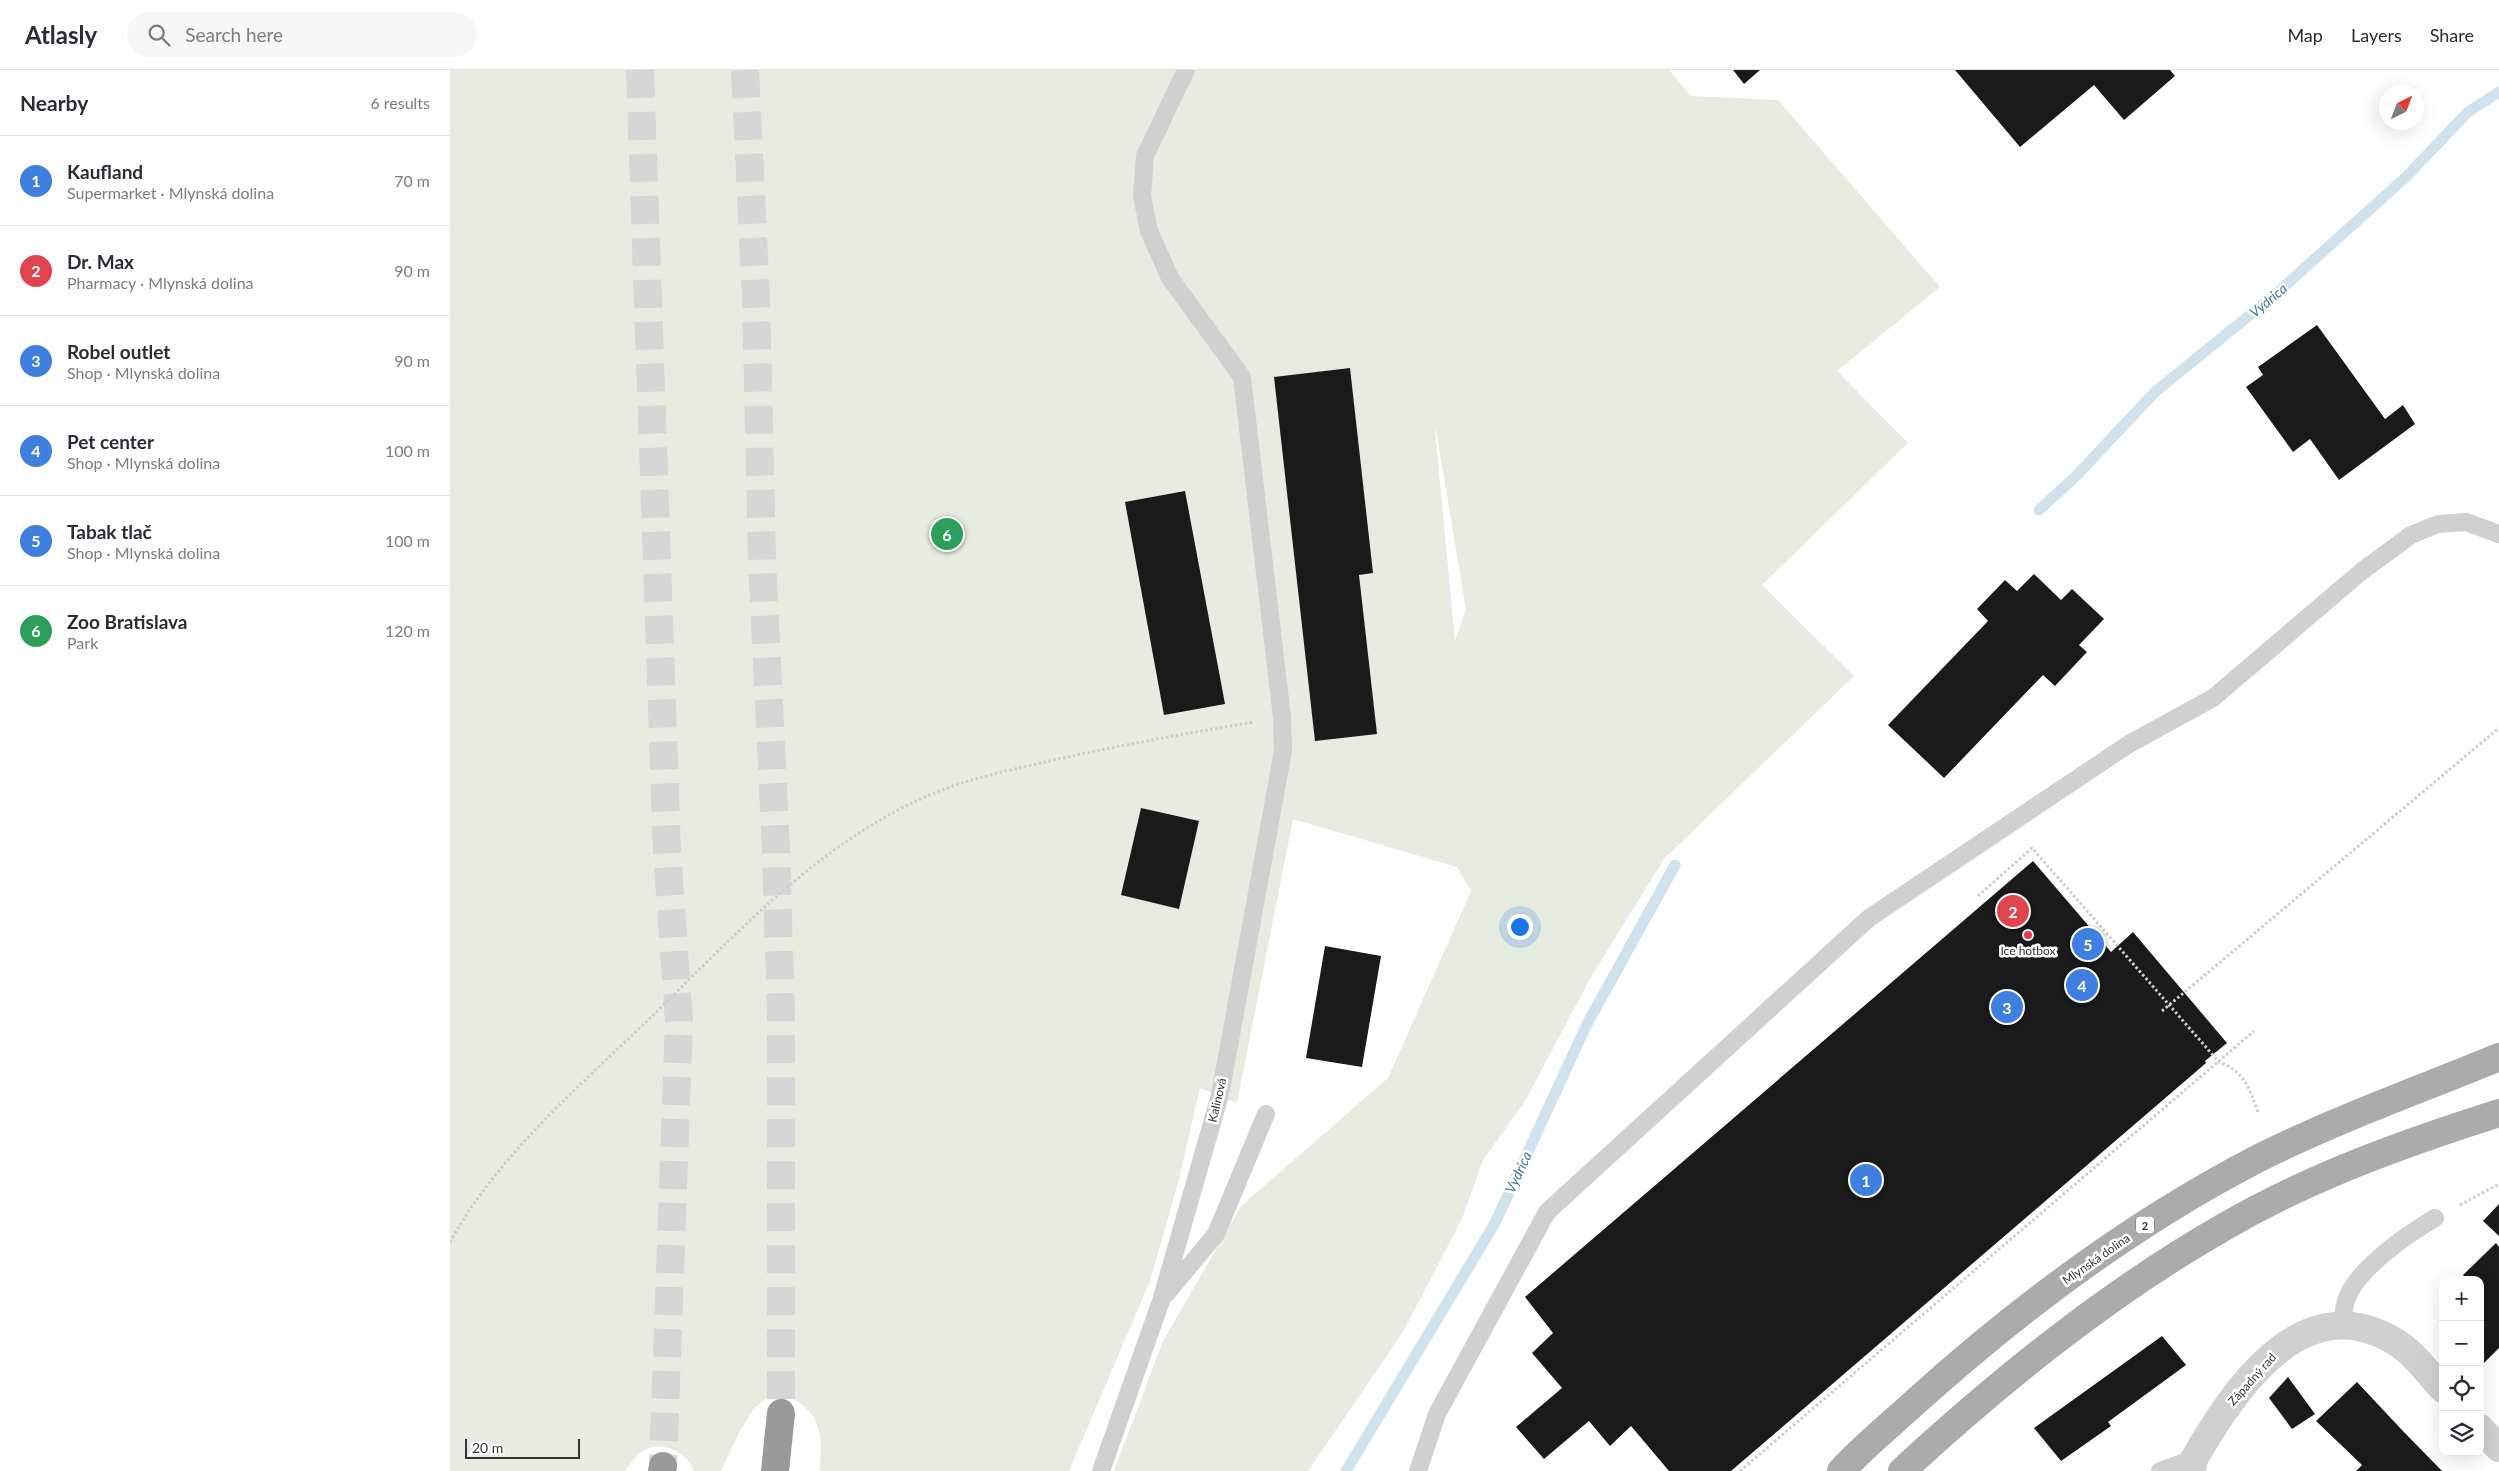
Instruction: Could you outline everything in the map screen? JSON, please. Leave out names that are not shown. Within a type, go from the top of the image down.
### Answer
[{"type":"highway","points":[[775,1471],[781,1413]]},
{"type":"main road","name":"Mlynská dolina","points":[[1841,1471],[1972,1352],[2013,1318],[2127,1236],[2174,1206],[2259,1159],[2303,1138],[2499,1057]]},
{"type":"main road","points":[[1902,1471],[1954,1424],[2042,1351],[2162,1265],[2224,1227],[2338,1171],[2390,1150],[2499,1113]]},
{"type":"street","name":"Západný rad","points":[[2193,1465],[2236,1394],[2276,1351],[2298,1337],[2320,1328],[2342,1324],[2371,1331],[2404,1348],[2439,1385]]},
{"type":"street","points":[[2484,1432],[2499,1448]]},
{"type":"lane","name":"Kalinová","points":[[1101,1471],[1161,1301],[1220,1095],[1283,751],[1282,717],[1242,378],[1170,278],[1150,231],[1142,196],[1145,156],[1167,106],[1186,70]]},
{"type":"lane","points":[[1418,1471],[1437,1414],[1548,1212],[1870,918],[2129,744],[2213,698],[2362,571],[2411,535],[2438,524],[2466,522],[2499,534]]},
{"type":"lane","points":[[1161,1301],[1216,1234],[1266,1114]]},
{"type":"lane","points":[[2342,1324],[2346,1300],[2353,1287],[2401,1238],[2435,1218]]},
{"type":"lane","points":[[2160,1471],[2193,1465]]},
{"type":"path","points":[[450,1242],[486,1186],[574,1090],[766,907],[844,843],[870,826],[917,801],[956,785],[1014,769],[1168,736],[1282,717]]},
{"type":"path","points":[[2162,1011],[2499,728]]},
{"type":"path","points":[[1978,896],[2032,848],[2219,1062],[2233,1067],[2242,1077],[2258,1112]]},
{"type":"path","points":[[1740,1471],[2254,1031]]},
{"type":"path","points":[[2435,1218],[2499,1184]]},
{"type":"shaded area","points":[[450,70],[1669,70],[1691,96],[1778,100],[1940,287],[1837,371],[1908,443],[1762,585],[1854,676],[1664,859],[1591,977],[1524,1103],[1483,1160],[1462,1219],[1403,1332],[1308,1471],[1114,1471],[1163,1341],[1241,1206],[1388,1078],[1471,891],[1457,867],[1293,819],[1237,1103],[1200,1088],[1179,1179],[1150,1281],[1069,1471],[820,1471],[820,1436],[813,1417],[800,1403],[784,1396],[775,1396],[759,1404],[753,1410],[721,1471],[694,1471],[691,1464],[680,1453],[659,1446],[651,1447],[641,1452],[625,1471],[450,1471]],"holes":[[[1435,430],[1436,430],[1466,609],[1455,641]]]},
{"type":"building","points":[[1733,70],[1760,70],[1744,84]]},
{"type":"building","points":[[1955,70],[2170,70],[2175,76],[2124,120],[2094,85],[2020,147]]},
{"type":"building","points":[[2317,325],[2385,419],[2403,405],[2415,424],[2339,480],[2310,439],[2293,452],[2246,387],[2263,375],[2258,367]]},
{"type":"building","points":[[1350,368],[1373,573],[1359,575],[1377,734],[1315,741],[1274,377]]},
{"type":"building","points":[[1185,491],[1225,704],[1164,715],[1125,502]]},
{"type":"building","points":[[2034,574],[2061,600],[2072,589],[2104,619],[2079,645],[2087,652],[2055,686],[2043,675],[1944,778],[1888,725],[1988,621],[1977,609],[2005,580],[2017,591]]},
{"type":"building","points":[[1141,808],[1199,821],[1179,909],[1121,895]]},
{"type":"building","points":[[2033,861],[2111,952],[2133,932],[2227,1043],[1731,1471],[1669,1471],[1631,1426],[1610,1446],[1589,1421],[1544,1459],[1516,1427],[1562,1388],[1532,1353],[1553,1333],[1525,1297]]},
{"type":"building","points":[[1325,946],[1381,956],[1362,1067],[1306,1058]]},
{"type":"building","points":[[2499,1204],[2499,1236],[2483,1221]]},
{"type":"building","points":[[2496,1243],[2499,1247],[2499,1348],[2484,1363],[2484,1276],[2463,1275]]},
{"type":"building","points":[[2162,1336],[2186,1365],[2108,1422],[2111,1426],[2061,1461],[2034,1428]]},
{"type":"building","points":[[2288,1377],[2315,1414],[2292,1429],[2269,1398]]},
{"type":"building","points":[[2357,1382],[2442,1471],[2356,1471],[2362,1465],[2316,1421]]},
{"type":"waterway","name":"Vydrica","points":[[2039,510],[2076,476],[2155,392],[2278,292],[2406,177],[2468,112],[2499,92]]},
{"type":"waterway","name":"Vydrica","points":[[1346,1471],[1495,1223],[1587,1024],[1675,865]]},
{"type":"tunnel","points":[[640,70],[667,852],[679,1021],[663,1466]]},
{"type":"tunnel","points":[[745,70],[756,298],[762,561],[776,849],[781,1015],[781,1413]]},
{"type":"place","name":"Zoo Bratislava","points":[[947,534]]},
{"type":"place","name":"Dr. Max","points":[[2013,911]]},
{"type":"place","name":"Ice hotbox","points":[[2028,935]]},
{"type":"place","name":"Tabak tlač","points":[[2088,944]]},
{"type":"place","name":"Pet center","points":[[2082,985]]},
{"type":"place","name":"Robel outlet","points":[[2007,1007]]},
{"type":"place","name":"Kaufland","points":[[1866,1180]]}]
